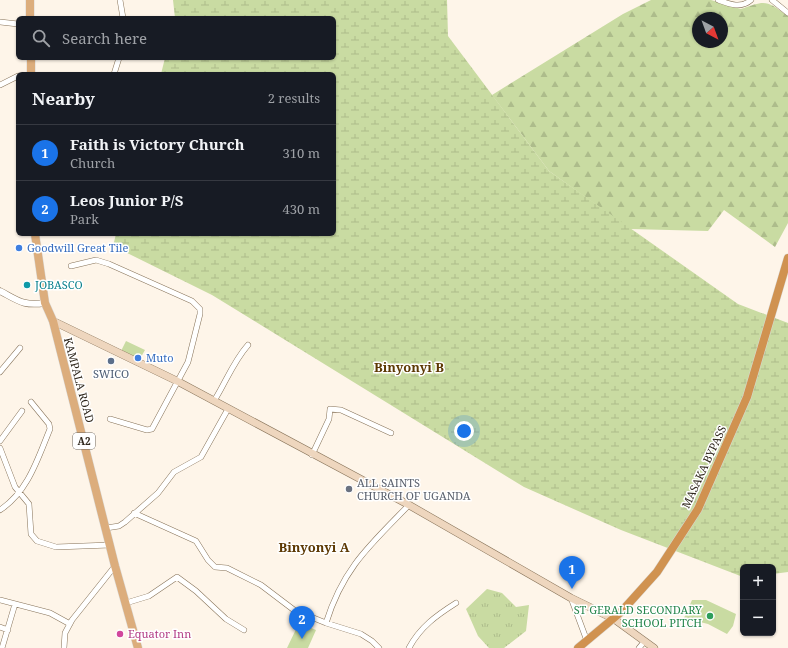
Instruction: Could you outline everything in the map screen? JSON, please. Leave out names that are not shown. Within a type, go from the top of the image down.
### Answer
[{"type":"highway","name":"MASAKA BYPASS","points":[[578,648],[614,619],[658,572],[698,509],[747,397],[788,258]]},
{"type":"main road","points":[[30,0],[30,16]]},
{"type":"main road","points":[[29,72],[31,60]]},
{"type":"main road","name":"KAMPALA ROAD","points":[[35,236],[45,303],[53,321],[115,566],[138,648]]},
{"type":"main road","points":[[53,321],[177,381],[312,455],[409,505],[571,598],[614,619],[642,645],[654,648]]},
{"type":"street","points":[[120,0],[123,16]]},
{"type":"street","points":[[718,0],[738,6],[746,4],[751,0]]},
{"type":"street","points":[[772,0],[788,13]]},
{"type":"street","points":[[0,22],[16,24]]},
{"type":"street","points":[[115,72],[118,60]]},
{"type":"street","points":[[0,85],[16,77]]},
{"type":"street","points":[[71,266],[92,260],[109,264],[158,285],[197,305],[200,309],[190,356],[152,429],[149,430],[110,419]]},
{"type":"street","points":[[0,291],[24,304],[30,305],[45,303]]},
{"type":"street","points":[[214,401],[226,381],[231,367],[236,364],[248,345]]},
{"type":"street","points":[[0,372],[20,348]]},
{"type":"street","points":[[0,510],[19,493],[31,476],[50,429],[49,424],[32,402]]},
{"type":"street","points":[[106,528],[119,526],[158,493],[174,472],[201,457],[228,409]]},
{"type":"street","points":[[312,455],[329,419],[330,409],[341,410],[391,433]]},
{"type":"street","points":[[0,441],[22,411]]},
{"type":"street","points":[[0,448],[19,493],[30,507],[31,534],[37,541],[56,546],[110,545]]},
{"type":"street","points":[[326,623],[336,595],[361,554],[409,505]]},
{"type":"street","points":[[134,513],[196,541],[208,560],[215,567],[227,568],[261,585],[294,610],[326,623],[361,634],[372,641],[379,648]]},
{"type":"street","points":[[64,648],[65,632],[115,566]]},
{"type":"street","points":[[126,603],[149,596],[177,578],[196,591],[226,619],[244,630]]},
{"type":"street","points":[[571,598],[587,641]]},
{"type":"street","points":[[0,600],[50,613],[70,624]]},
{"type":"street","points":[[409,648],[416,637],[431,620],[456,603]]},
{"type":"street","points":[[2,648],[15,604]]},
{"type":"street","points":[[0,627],[8,630]]},
{"type":"green space","points":[[173,0],[447,0],[448,36],[549,171],[738,304],[788,323],[788,572],[776,574],[776,564],[740,564],[740,576],[621,530],[524,487],[212,295],[113,246],[116,236],[336,236],[336,72],[162,72],[164,60],[336,60],[336,16],[175,16]]},
{"type":"green space","points":[[651,0],[711,0],[741,9],[761,3],[770,4],[788,16],[788,223],[775,247],[724,210],[708,231],[630,229],[549,171],[492,95],[623,14]]},
{"type":"green space","points":[[126,341],[145,350],[141,357],[137,356],[136,358],[121,351]]},
{"type":"green space","points":[[487,589],[502,593],[516,607],[529,605],[526,631],[504,648],[489,648],[478,636],[466,609]]},
{"type":"green space","name":"ST GERALD SECONDARY SCHOOL PITCH","points":[[692,600],[706,600],[736,614],[733,626],[727,634],[708,624],[684,618]]},
{"type":"green space","points":[[299,623],[316,630],[308,648],[287,648]]},
{"type":"place","name":"Goodwill Great Tile","points":[[19,248]]},
{"type":"place","name":"JOBASCO","points":[[27,285]]},
{"type":"place","name":"Muto","points":[[138,358]]},
{"type":"place","name":"SWICO","points":[[111,361]]},
{"type":"place","name":"ALL SAINTS CHURCH OF UGANDA","points":[[349,489]]},
{"type":"place","name":"Faith is Victory Church","points":[[572,589]]},
{"type":"place","name":"ST GERALD SECONDARY SCHOOL PITCH","points":[[710,616]]},
{"type":"place","name":"Equator Inn","points":[[120,634]]},
{"type":"place","name":"Leos Junior P/S","points":[[302,639]]},
{"type":"district","name":"Binyonyi B","points":[[409,367]]},
{"type":"district","name":"Binyonyi A","points":[[314,547]]}]
